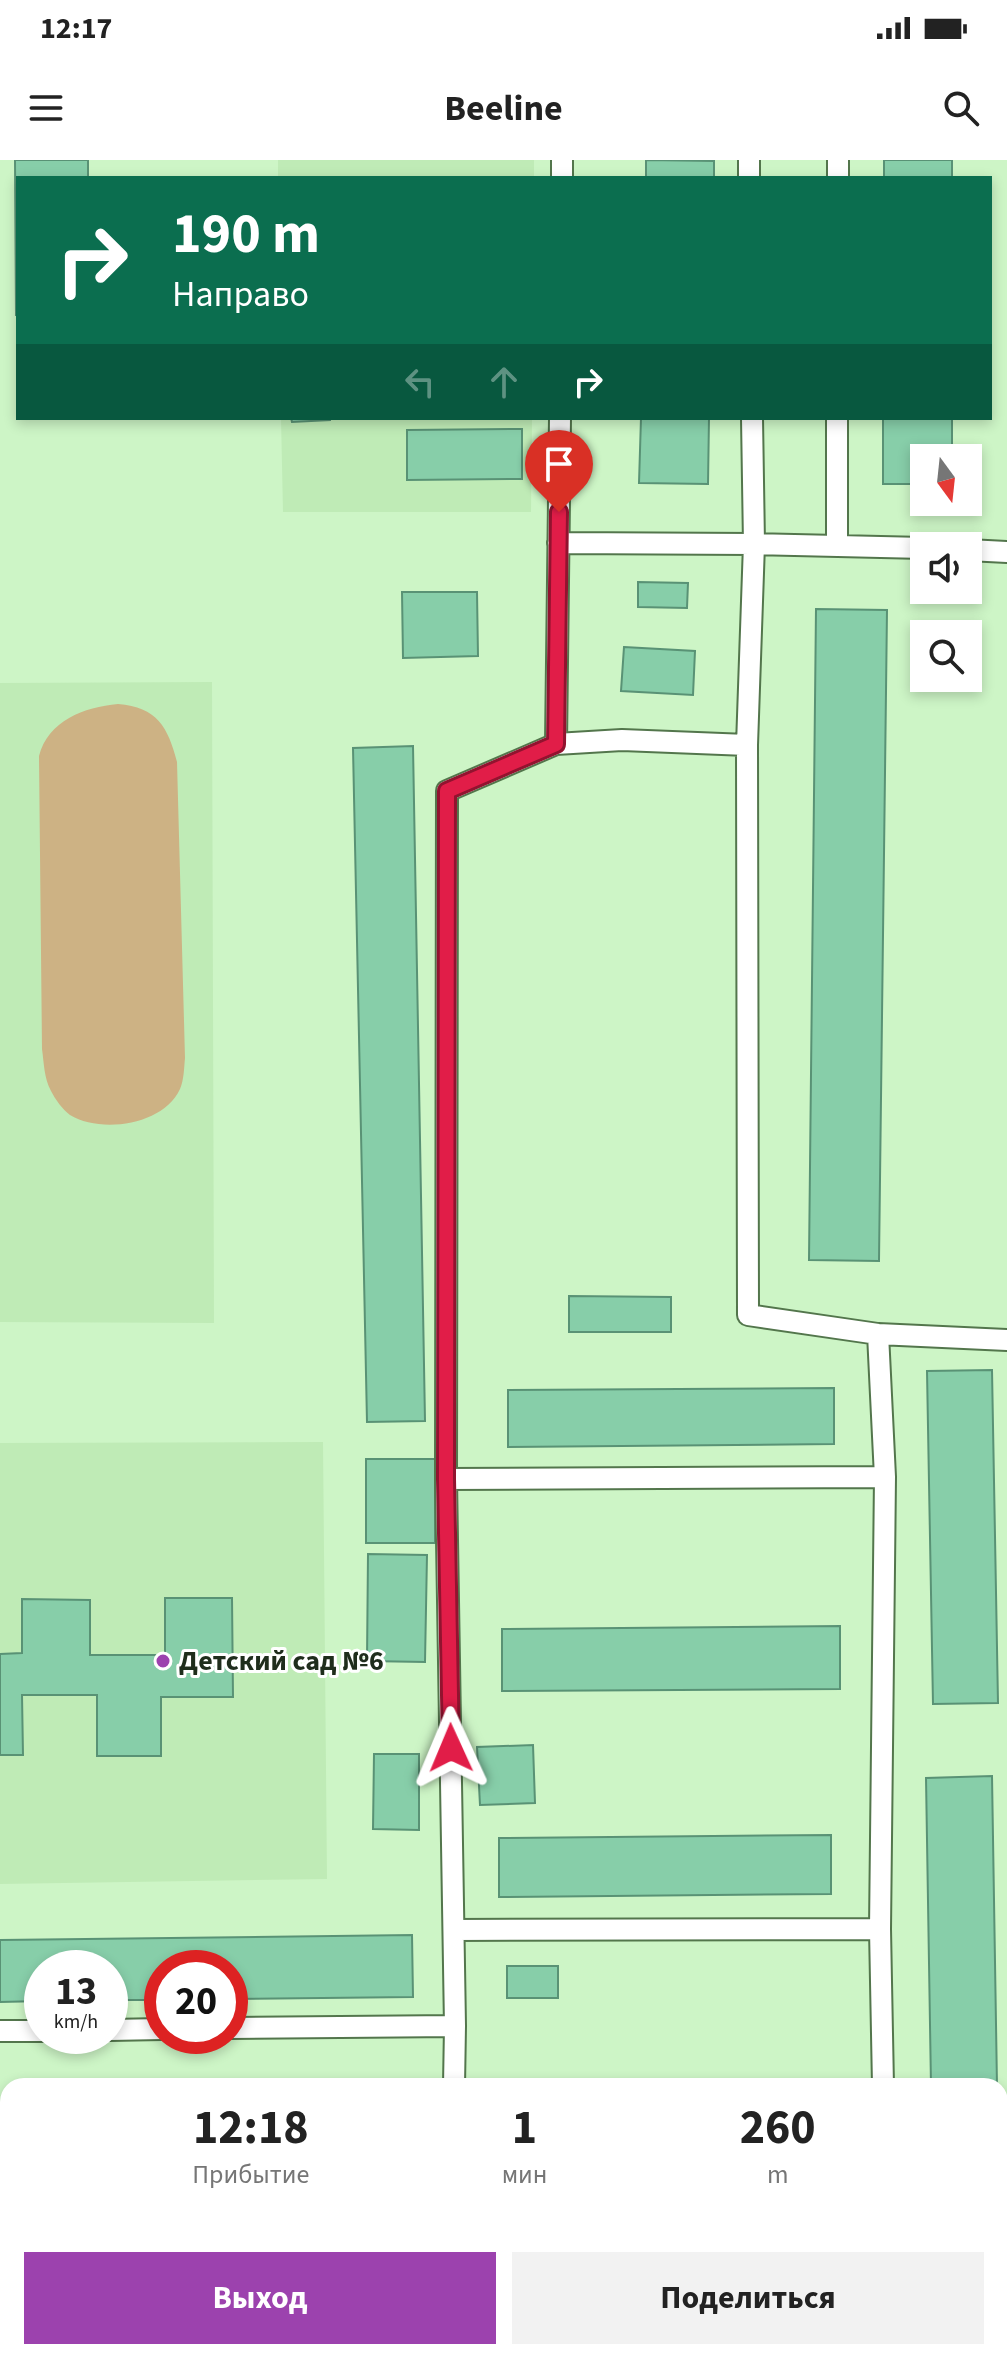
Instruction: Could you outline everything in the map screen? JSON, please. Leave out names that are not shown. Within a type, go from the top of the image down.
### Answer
[{"type":"lane","points":[[556,744],[560,420]]},
{"type":"lane","points":[[752,420],[754,544],[747,745],[748,1315],[878,1334],[1007,1340]]},
{"type":"lane","points":[[837,420],[837,544]]},
{"type":"lane","points":[[558,543],[837,544],[910,547]]},
{"type":"lane","points":[[982,551],[1007,552]]},
{"type":"lane","points":[[454,2078],[446,1479],[447,791],[556,744],[622,740],[747,745]]},
{"type":"lane","points":[[878,1334],[885,1477],[880,1929],[883,2078]]},
{"type":"lane","points":[[446,1479],[885,1477]]},
{"type":"lane","points":[[454,1930],[880,1929]]},
{"type":"lane","points":[[248,2028],[455,2026]]},
{"type":"lane","points":[[0,2031],[24,2031]]},
{"type":"shaded area","points":[[278,160],[534,160],[534,176],[278,176]]},
{"type":"shaded area","points":[[281,420],[532,420],[531,512],[283,512]]},
{"type":"shaded area","points":[[212,682],[214,1323],[0,1322],[0,683]]},
{"type":"shaded area","points":[[118,704],[142,709],[159,721],[177,762],[185,1058],[180,1089],[172,1101],[146,1118],[114,1125],[83,1121],[70,1115],[55,1097],[46,1076],[42,1049],[39,756],[50,734],[69,718],[93,708]]},
{"type":"shaded area","name":"Детский сад №6","points":[[323,1442],[327,1879],[0,1884],[0,1443]]},
{"type":"building","points":[[15,160],[88,160],[88,176],[16,176],[16,315]]},
{"type":"building","points":[[646,160],[714,161],[714,176],[646,176]]},
{"type":"building","points":[[884,160],[952,160],[952,176],[884,176]]},
{"type":"building","points":[[641,420],[709,420],[708,484],[639,483]]},
{"type":"building","points":[[883,420],[952,420],[952,444],[910,444],[910,484],[883,484]]},
{"type":"building","points":[[522,429],[522,479],[407,480],[407,430]]},
{"type":"building","points":[[638,582],[688,583],[687,608],[638,607]]},
{"type":"building","points":[[402,592],[477,592],[478,656],[403,658]]},
{"type":"building","points":[[816,609],[887,610],[879,1261],[809,1260]]},
{"type":"building","points":[[624,647],[695,651],[693,695],[621,691]]},
{"type":"building","points":[[413,746],[425,1421],[367,1422],[353,748]]},
{"type":"building","points":[[569,1296],[671,1297],[671,1332],[569,1332]]},
{"type":"building","points":[[992,1370],[998,1703],[933,1704],[927,1371]]},
{"type":"building","points":[[834,1388],[834,1444],[508,1447],[508,1390]]},
{"type":"building","points":[[366,1459],[435,1459],[435,1543],[366,1543]]},
{"type":"building","points":[[368,1554],[427,1555],[425,1662],[367,1661]]},
{"type":"building","points":[[165,1598],[232,1598],[233,1697],[161,1697],[161,1756],[97,1756],[97,1695],[22,1695],[23,1755],[0,1755],[0,1654],[22,1653],[22,1599],[90,1600],[90,1655],[165,1655]]},
{"type":"building","points":[[840,1626],[840,1689],[502,1691],[502,1629]]},
{"type":"building","points":[[533,1745],[535,1803],[480,1805],[477,1747]]},
{"type":"building","points":[[374,1754],[419,1754],[419,1830],[373,1829]]},
{"type":"building","points":[[992,1776],[997,2078],[931,2078],[926,1778]]},
{"type":"building","points":[[831,1835],[831,1894],[499,1897],[499,1838]]},
{"type":"building","points":[[412,1935],[413,1997],[248,1999],[248,1950],[144,1950],[144,2000],[128,2000],[128,1950],[24,1950],[24,2001],[0,2002],[0,1940]]},
{"type":"building","points":[[507,1966],[558,1966],[558,1998],[507,1998]]},
{"type":"place","name":"Детский сад №6","points":[[163,1661]]},
{"type":"route","points":[[451,1748],[446,1479],[447,791],[556,744],[559,512]]}]
